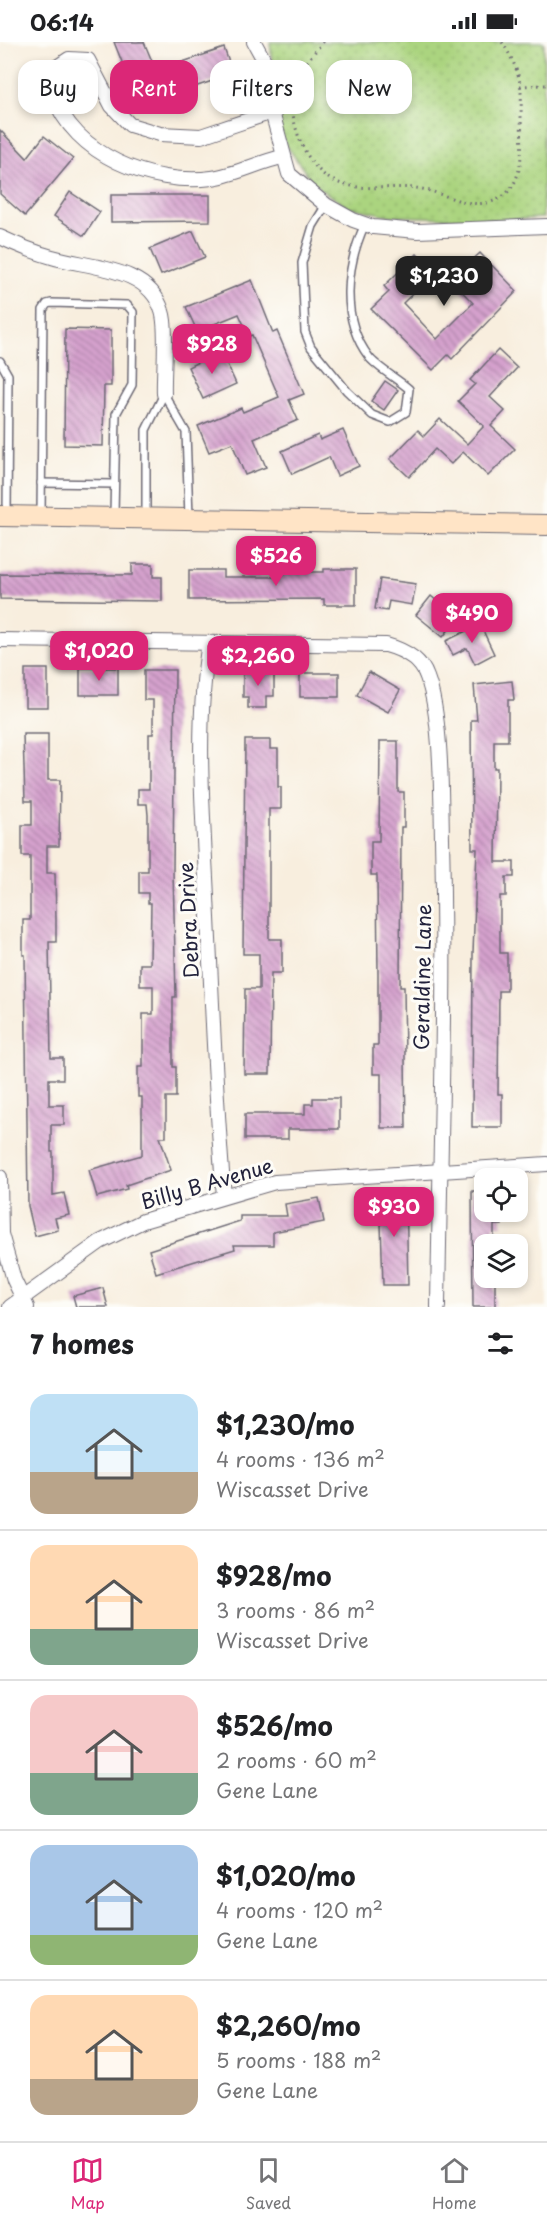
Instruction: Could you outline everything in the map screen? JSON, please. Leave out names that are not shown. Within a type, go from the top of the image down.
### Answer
[{"type":"main road","points":[[3,517],[547,525]]},
{"type":"street","points":[[254,42],[264,60]]},
{"type":"street","points":[[266,114],[201,136],[160,134],[130,125],[112,106],[88,60],[69,59],[51,71],[52,92],[66,121],[98,150],[129,169],[172,180],[214,178],[258,162],[282,157]]},
{"type":"street","points":[[272,114],[282,157],[289,174],[326,205],[365,224],[417,231],[547,226]]},
{"type":"street","points":[[0,237],[54,258],[105,268],[137,280],[155,296],[163,312],[164,394]]},
{"type":"street","points":[[0,640],[209,642]]},
{"type":"street","name":"Geraldine Lane","points":[[209,642],[386,645],[402,650],[410,656],[427,676],[434,711],[441,780],[443,877],[438,1307]]},
{"type":"street","name":"Debra Drive","points":[[209,642],[203,675],[203,801],[219,1137],[224,1197]]},
{"type":"street","name":"Billy B Avenue","points":[[10,1307],[25,1302],[100,1242],[143,1221],[275,1182],[440,1169],[547,1164]]},
{"type":"street","points":[[0,1177],[1,1234],[14,1280],[25,1302]]},
{"type":"lane","points":[[326,205],[313,226],[302,263],[305,332],[311,347],[347,391],[372,415],[390,422],[406,412],[409,389],[370,360],[354,333],[348,300],[357,241],[365,224]]},
{"type":"lane","points":[[41,517],[44,310],[46,304],[51,303],[127,305],[133,312],[132,385],[116,414],[113,518]]},
{"type":"lane","points":[[0,361],[8,375],[3,517]]},
{"type":"lane","points":[[146,519],[146,430],[164,394]]},
{"type":"lane","points":[[164,394],[186,432],[189,519]]},
{"type":"lane","points":[[41,483],[114,484]]},
{"type":"path","points":[[323,42],[296,80],[293,110],[300,144],[315,168],[336,183],[363,189],[387,185],[424,189],[462,201],[486,203],[509,191],[520,172],[520,86],[509,53],[502,42]]},
{"type":"path","points":[[520,86],[547,86]]},
{"type":"green space","points":[[270,42],[544,42],[543,218],[505,220],[391,216],[348,207],[320,189],[279,135],[277,114],[314,114],[314,60],[272,60]]},
{"type":"building","points":[[114,42],[144,42],[152,60],[121,60]]},
{"type":"building","points":[[224,48],[228,60],[210,60],[210,82],[198,86],[198,60],[188,60]]},
{"type":"building","points":[[0,130],[27,158],[44,136],[73,159],[25,216],[0,194]]},
{"type":"building","points":[[70,192],[100,212],[84,236],[54,216]]},
{"type":"building","points":[[111,195],[210,195],[210,221],[111,222]]},
{"type":"building","points":[[193,231],[205,257],[161,275],[150,249]]},
{"type":"building","points":[[480,253],[517,291],[452,359],[448,355],[433,370],[371,309],[389,292],[384,286],[417,254],[435,272],[403,303],[437,339],[473,303],[451,280]]},
{"type":"building","points":[[252,280],[273,333],[277,331],[304,394],[289,400],[298,420],[254,439],[266,467],[245,475],[232,443],[209,452],[198,426],[241,408],[243,412],[279,397],[252,335],[249,336],[239,314],[197,331],[186,307]]},
{"type":"building","points":[[65,329],[111,330],[111,386],[104,386],[103,446],[64,445]]},
{"type":"building","points":[[498,350],[517,368],[490,397],[505,411],[491,426],[515,449],[488,476],[463,452],[451,464],[435,449],[409,477],[390,459],[418,430],[424,436],[440,419],[467,444],[484,426],[458,401],[475,384],[470,380]]},
{"type":"building","points":[[221,351],[236,384],[203,399],[188,367]]},
{"type":"building","points":[[385,381],[398,390],[384,410],[371,401]]},
{"type":"building","points":[[343,430],[359,466],[337,476],[329,457],[292,474],[282,451],[318,435],[320,440]]},
{"type":"building","points":[[132,564],[153,564],[153,577],[162,577],[162,601],[0,599],[0,574],[132,575]]},
{"type":"building","points":[[324,569],[356,569],[356,605],[324,605],[324,599],[189,600],[189,570],[223,570],[223,577],[280,577],[280,572],[324,572]]},
{"type":"building","points":[[380,579],[416,584],[412,605],[389,601],[387,611],[375,609]]},
{"type":"building","points":[[431,596],[438,602],[441,598],[461,614],[443,637],[416,615]]},
{"type":"building","points":[[480,624],[494,654],[475,664],[467,648],[453,655],[446,641]]},
{"type":"building","points":[[80,668],[118,668],[118,695],[80,695]]},
{"type":"building","points":[[25,669],[48,669],[48,707],[25,707]]},
{"type":"building","points":[[144,670],[175,670],[173,871],[176,997],[173,997],[173,1067],[176,1067],[176,1097],[166,1097],[166,1137],[160,1137],[171,1170],[126,1185],[127,1189],[97,1197],[89,1170],[142,1155],[142,1097],[138,1097],[138,1067],[143,1067],[143,1014],[153,1014],[153,986],[140,986],[140,964],[150,964],[151,903],[148,903],[148,893],[139,893],[139,871],[148,871],[148,815],[147,804],[138,804],[138,789],[149,789],[149,734],[153,734],[153,700],[144,700]]},
{"type":"building","points":[[243,670],[274,670],[274,696],[266,696],[266,708],[248,708],[248,697],[243,697]]},
{"type":"building","points":[[369,672],[400,690],[388,712],[357,695]]},
{"type":"building","points":[[300,673],[339,673],[339,697],[300,697]]},
{"type":"building","points":[[512,681],[514,700],[508,700],[508,741],[494,741],[494,768],[497,768],[496,862],[514,862],[514,877],[506,877],[506,896],[500,896],[500,953],[507,953],[507,991],[499,991],[498,1094],[502,1094],[502,1127],[472,1127],[473,953],[477,849],[472,849],[471,720],[477,720],[474,685]]},
{"type":"building","points":[[23,734],[48,734],[48,780],[60,780],[59,846],[47,846],[47,873],[55,873],[56,942],[49,942],[51,1058],[63,1058],[63,1079],[49,1079],[49,1105],[64,1105],[64,1125],[51,1125],[51,1152],[53,1152],[53,1195],[64,1193],[69,1215],[55,1218],[58,1230],[35,1236],[28,1206],[25,955],[23,955],[23,920],[30,920],[30,856],[22,856],[22,825],[32,825],[32,801],[25,801]]},
{"type":"building","points":[[245,740],[270,740],[270,749],[278,749],[278,787],[281,787],[281,809],[269,809],[269,939],[282,939],[282,973],[271,973],[270,1074],[244,1074],[245,989],[259,989],[259,954],[243,954]]},
{"type":"building","points":[[380,741],[398,741],[398,792],[404,792],[404,827],[401,827],[400,987],[404,987],[406,1128],[381,1128],[381,1074],[373,1074],[373,1045],[378,1045],[378,974],[377,875],[371,875],[371,841],[379,841]]},
{"type":"building","points":[[313,1098],[339,1098],[339,1129],[288,1129],[288,1139],[245,1139],[245,1114],[305,1114],[305,1104],[313,1104]]},
{"type":"building","points":[[472,1191],[474,1191],[474,1222],[502,1222],[502,1225],[494,1225],[494,1234],[474,1234],[474,1288],[495,1288],[495,1307],[473,1307]]},
{"type":"building","points":[[406,1192],[408,1285],[383,1285],[380,1193]]},
{"type":"building","points":[[319,1198],[324,1222],[273,1232],[273,1245],[234,1245],[235,1249],[156,1273],[149,1250],[240,1221],[240,1216],[287,1216],[285,1204]]},
{"type":"building","points":[[103,1288],[108,1307],[76,1307],[73,1296]]}]
